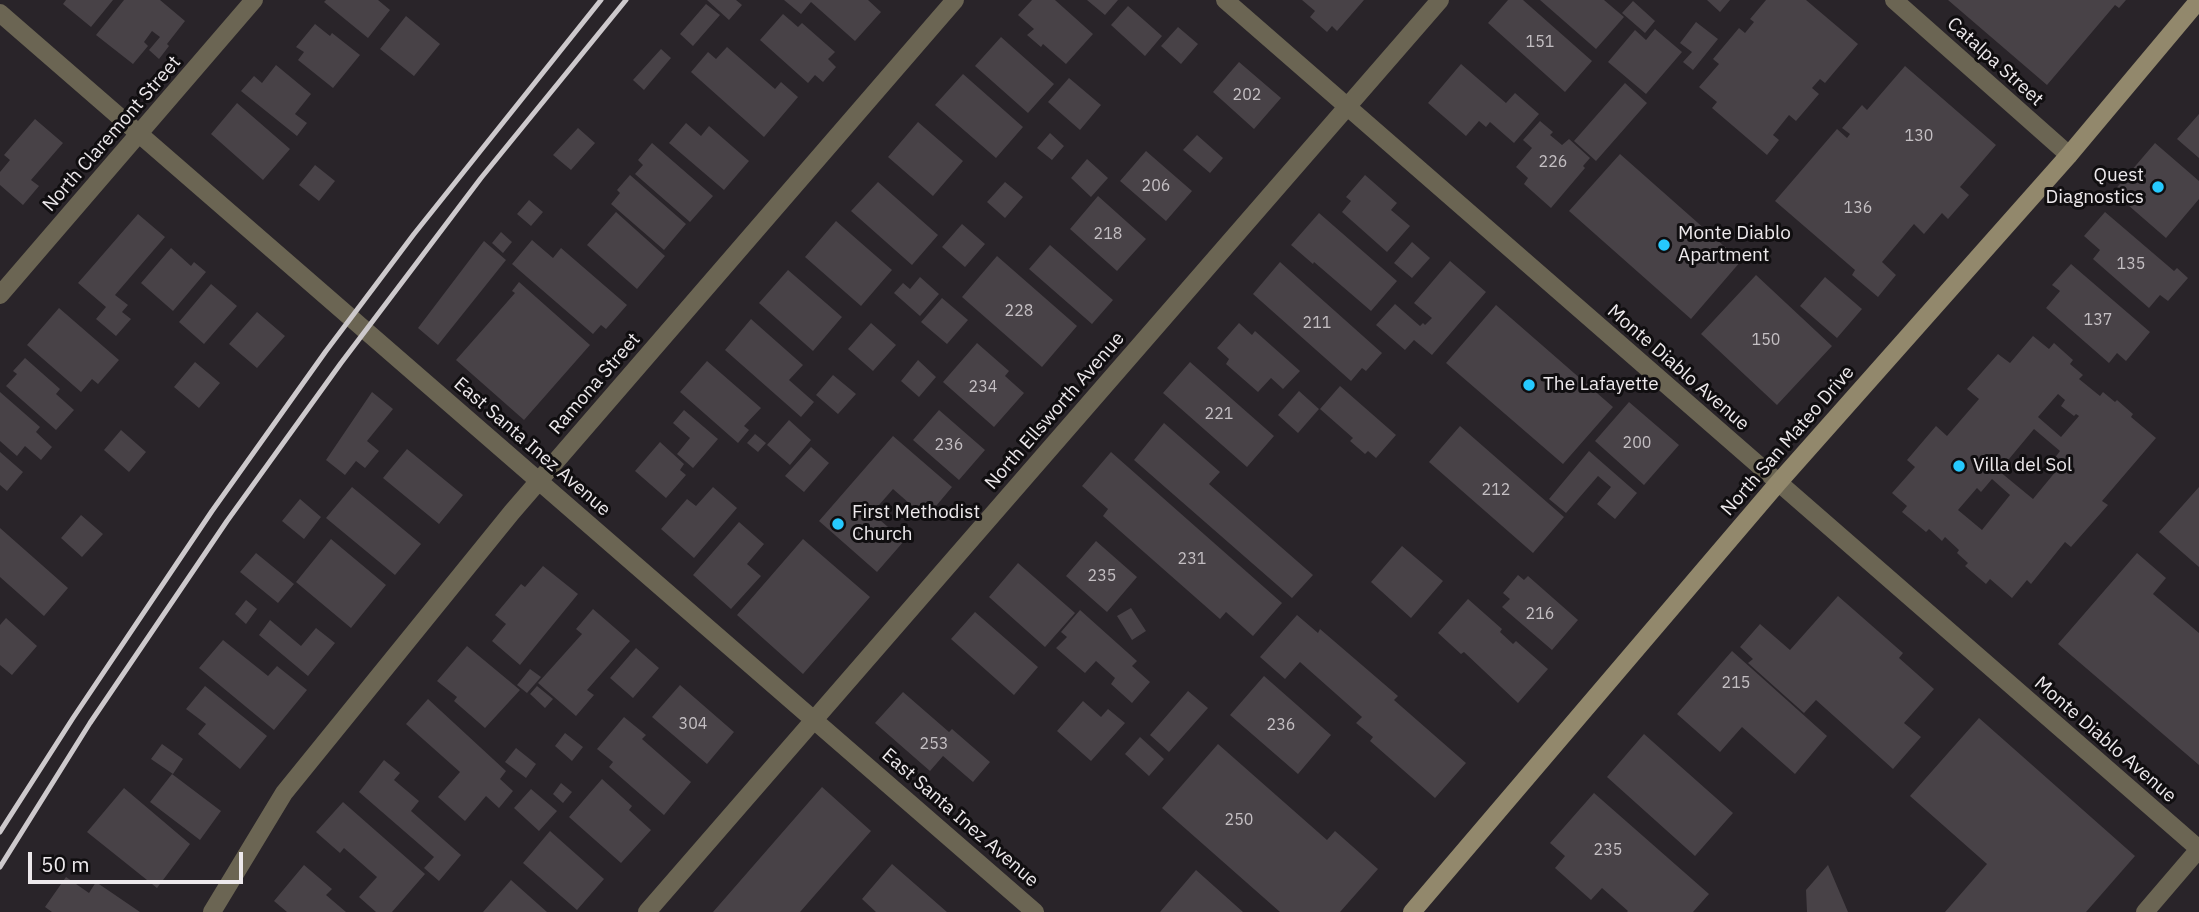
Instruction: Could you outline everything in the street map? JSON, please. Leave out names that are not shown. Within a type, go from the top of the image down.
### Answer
[{"type":"main road","name":"North San Mateo Drive","points":[[1412,912],[1778,483],[2069,155],[2199,0]]},
{"type":"street","name":"North Claremont Street","points":[[0,295],[254,0]]},
{"type":"street","name":"Ramona Street","points":[[212,912],[284,793],[538,480],[955,0]]},
{"type":"street","name":"Monte Diablo Avenue","points":[[1224,0],[2199,849]]},
{"type":"street","name":"North Ellsworth Avenue","points":[[647,912],[1440,0]]},
{"type":"street","name":"Catalpa Street","points":[[1894,0],[2069,155]]},
{"type":"street","name":"East Santa Inez Avenue","points":[[0,13],[1035,912]]},
{"type":"street","points":[[2145,912],[2199,849]]},
{"type":"building","points":[[66,0],[113,0],[91,27],[63,4]]},
{"type":"building","points":[[124,0],[160,0],[185,21],[159,59],[149,50],[160,37],[152,31],[144,42],[148,46],[133,64],[96,35]]},
{"type":"building","points":[[378,0],[390,10],[368,38],[324,2]]},
{"type":"building","points":[[707,0],[736,0],[742,5],[729,20]]},
{"type":"building","points":[[784,0],[868,0],[881,12],[855,41],[811,2],[801,14]]},
{"type":"building","points":[[1032,0],[1055,0],[1093,34],[1066,64],[1043,44],[1041,47],[1027,35],[1034,29],[1018,15]]},
{"type":"building","points":[[1087,0],[1118,0],[1105,15]]},
{"type":"building","points":[[1302,0],[1364,0],[1337,31],[1332,26],[1327,32],[1310,17],[1315,11]]},
{"type":"building","points":[[1508,0],[1523,0],[1592,61],[1565,92],[1488,23]]},
{"type":"building","points":[[1540,0],[1604,0],[1624,17],[1596,49]]},
{"type":"building","points":[[1707,0],[1730,0],[1720,12]]},
{"type":"building","points":[[1766,0],[1806,0],[1858,44],[1825,83],[1820,79],[1812,88],[1819,94],[1796,121],[1789,115],[1773,135],[1779,140],[1767,155],[1712,108],[1717,102],[1699,87],[1719,64],[1713,59],[1739,28],[1745,33],[1754,22],[1750,19]]},
{"type":"building","points":[[1948,0],[2126,0],[2119,8],[2115,5],[2047,85]]},
{"type":"building","points":[[1633,1],[1655,21],[1645,33],[1622,13]]},
{"type":"building","points":[[706,4],[720,15],[693,46],[680,34]]},
{"type":"building","points":[[1128,6],[1162,36],[1145,56],[1111,25]]},
{"type":"building","points":[[783,14],[798,27],[802,23],[835,52],[828,59],[836,67],[823,82],[815,75],[808,83],[760,40]]},
{"type":"building","points":[[406,16],[440,44],[414,76],[380,49]]},
{"type":"building","points":[[1696,22],[1718,39],[1693,70],[1683,62],[1692,52],[1680,43]]},
{"type":"building","points":[[315,24],[330,36],[332,33],[360,55],[333,88],[298,60],[304,52],[296,47]]},
{"type":"building","points":[[1178,27],[1198,44],[1181,64],[1161,46]]},
{"type":"building","points":[[1655,29],[1682,52],[1646,94],[1608,62],[1635,30],[1646,40]]},
{"type":"building","points":[[1001,37],[1054,84],[1028,113],[975,66]]},
{"type":"building","points":[[727,47],[775,89],[781,82],[798,97],[764,137],[691,72],[708,52],[716,59]]},
{"type":"building","points":[[661,49],[671,58],[644,90],[633,80]]},
{"type":"building","points":[[1239,62],[1281,98],[1254,129],[1213,92]]},
{"type":"building","points":[[1461,64],[1506,103],[1515,93],[1539,114],[1514,143],[1490,122],[1486,127],[1479,121],[1466,136],[1428,103]]},
{"type":"building","points":[[276,65],[311,94],[295,114],[307,123],[297,136],[241,91],[254,76],[262,83]]},
{"type":"building","points":[[1905,66],[1996,145],[1960,187],[1969,195],[1948,219],[1942,213],[1924,234],[1914,224],[1882,262],[1896,275],[1878,297],[1852,275],[1855,270],[1775,201],[1837,129],[1847,138],[1850,134],[1842,128],[1862,105],[1867,110]]},
{"type":"building","points":[[963,74],[1023,127],[996,158],[935,105]]},
{"type":"building","points":[[1069,78],[1101,105],[1080,130],[1048,102]]},
{"type":"building","points":[[1625,83],[1647,103],[1596,161],[1574,141]]},
{"type":"building","points":[[237,103],[290,149],[263,180],[211,134]]},
{"type":"building","points":[[2199,114],[2199,158],[2177,139]]},
{"type":"building","points":[[35,119],[63,143],[31,180],[39,186],[23,205],[0,185],[0,172],[10,160],[4,155]]},
{"type":"building","points":[[1540,121],[1553,132],[1550,135],[1562,145],[1569,139],[1590,158],[1583,166],[1585,168],[1551,208],[1524,184],[1528,178],[1516,167],[1532,148],[1523,140]]},
{"type":"building","points":[[918,122],[963,161],[933,196],[888,157]]},
{"type":"building","points":[[686,123],[701,136],[709,126],[749,161],[724,190],[669,143]]},
{"type":"building","points":[[578,128],[595,143],[571,170],[553,155]]},
{"type":"building","points":[[1050,133],[1064,146],[1052,160],[1037,148]]},
{"type":"building","points":[[1197,135],[1223,158],[1210,173],[1183,150]]},
{"type":"building","points":[[652,143],[713,196],[690,222],[635,174],[643,165],[638,160]]},
{"type":"building","name":"Quest Diagnostics","points":[[2155,143],[2199,181],[2199,199],[2166,238],[2113,192]]},
{"type":"building","points":[[1146,151],[1192,191],[1166,221],[1120,181]]},
{"type":"building","name":"Monte Diablo Apartment","points":[[1620,154],[1741,261],[1691,319],[1569,211]]},
{"type":"building","points":[[1087,159],[1108,178],[1091,197],[1071,178]]},
{"type":"building","points":[[315,165],[335,181],[319,201],[299,185]]},
{"type":"building","points":[[630,175],[686,224],[664,250],[611,204],[620,193],[617,190]]},
{"type":"building","points":[[1365,175],[1397,203],[1391,210],[1410,226],[1387,252],[1342,212],[1351,201],[1346,197]]},
{"type":"building","points":[[878,182],[938,235],[912,265],[851,211]]},
{"type":"building","points":[[1005,182],[1023,197],[1005,218],[987,202]]},
{"type":"building","points":[[1098,196],[1146,239],[1117,271],[1070,229]]},
{"type":"building","points":[[529,200],[543,212],[531,226],[517,214]]},
{"type":"building","points":[[616,212],[665,256],[637,289],[587,245]]},
{"type":"building","points":[[2105,212],[2174,271],[2177,268],[2188,278],[2168,301],[2160,295],[2149,308],[2093,259],[2100,250],[2084,236]]},
{"type":"building","points":[[1319,213],[1397,281],[1371,311],[1291,245]]},
{"type":"building","points":[[138,214],[165,237],[115,295],[128,305],[122,312],[131,319],[116,336],[96,319],[106,307],[78,283]]},
{"type":"building","points":[[836,221],[892,270],[861,306],[805,257]]},
{"type":"building","points":[[962,224],[985,244],[965,267],[942,247]]},
{"type":"building","points":[[501,232],[512,242],[503,253],[492,243]]},
{"type":"building","points":[[532,240],[553,258],[561,248],[627,305],[606,329],[601,325],[593,334],[512,264]]},
{"type":"building","points":[[484,241],[506,260],[438,345],[418,328]]},
{"type":"building","points":[[1412,242],[1430,258],[1412,278],[1394,263]]},
{"type":"building","points":[[1050,245],[1113,300],[1092,324],[1029,269]]},
{"type":"building","points":[[171,248],[191,266],[194,262],[206,272],[173,311],[141,283]]},
{"type":"building","points":[[997,256],[1077,326],[1042,367],[962,297]]},
{"type":"building","points":[[1450,261],[1486,292],[1432,355],[1414,340],[1405,350],[1376,325],[1395,304],[1420,326],[1423,323],[1425,325],[1432,318],[1414,303]]},
{"type":"building","points":[[1280,262],[1382,353],[1366,371],[1362,368],[1351,381],[1253,294]]},
{"type":"building","points":[[2071,264],[2150,332],[2126,361],[2117,353],[2109,363],[2046,308],[2060,291],[2052,285]]},
{"type":"building","points":[[788,270],[842,317],[813,351],[759,303]]},
{"type":"building","points":[[1756,275],[1832,346],[1777,405],[1701,334]]},
{"type":"building","points":[[920,277],[939,294],[920,316],[894,293],[903,283],[910,289]]},
{"type":"building","points":[[1825,277],[1862,309],[1837,338],[1800,306]]},
{"type":"building","points":[[519,282],[590,345],[524,420],[456,360],[515,293],[512,291]]},
{"type":"building","points":[[211,284],[237,306],[204,344],[179,322]]},
{"type":"building","points":[[942,298],[968,320],[947,344],[921,322]]},
{"type":"building","name":"The Lafayette","points":[[1496,305],[1613,407],[1563,464],[1446,363]]},
{"type":"building","points":[[59,308],[119,360],[98,384],[92,379],[81,392],[27,345]]},
{"type":"building","points":[[257,312],[285,336],[257,368],[229,344]]},
{"type":"building","points":[[751,319],[803,365],[789,380],[814,402],[801,417],[725,350]]},
{"type":"building","points":[[871,323],[896,345],[873,371],[848,349]]},
{"type":"building","points":[[1239,323],[1252,335],[1255,331],[1300,371],[1283,389],[1271,378],[1258,392],[1226,364],[1229,359],[1217,348]]},
{"type":"building","name":"Villa del Sol","points":[[2033,336],[2049,349],[2054,343],[2073,360],[2070,364],[2083,375],[2079,379],[2100,396],[2103,392],[2115,402],[2117,400],[2133,414],[2131,417],[2156,438],[2102,501],[2108,505],[2071,547],[2065,542],[2031,584],[2027,580],[2012,598],[1990,579],[1986,584],[1965,566],[1968,563],[1945,537],[1942,541],[1929,529],[1926,532],[1902,512],[1907,506],[1892,493],[1915,467],[1907,460],[1936,426],[1947,436],[1979,399],[1967,389],[1998,354],[2010,363]],"holes":[[[2058,394],[2065,400],[2061,406],[2074,416],[2079,416],[2061,437],[2038,417]],[[2034,429],[2060,451],[2054,459],[2061,465],[2033,499],[1999,471]],[[1992,479],[2010,495],[1982,530],[1958,510],[1977,488],[1981,492]]]},
{"type":"building","points":[[977,343],[1009,371],[1005,376],[1024,393],[994,427],[943,382]]},
{"type":"building","points":[[25,358],[60,389],[56,394],[74,410],[56,430],[6,386],[17,374],[13,371]]},
{"type":"building","points":[[918,360],[936,377],[919,397],[901,381]]},
{"type":"building","points":[[707,361],[761,408],[744,426],[749,430],[738,443],[680,392]]},
{"type":"building","points":[[195,362],[220,383],[199,408],[174,387]]},
{"type":"building","points":[[1190,362],[1274,436],[1247,467],[1163,393]]},
{"type":"building","points":[[833,375],[856,394],[838,414],[816,395]]},
{"type":"building","points":[[1340,386],[1396,435],[1376,458],[1368,451],[1365,454],[1350,441],[1353,438],[1320,409]]},
{"type":"building","points":[[1299,391],[1319,409],[1298,433],[1278,415]]},
{"type":"building","points":[[0,392],[40,427],[36,432],[52,447],[41,460],[25,446],[17,456],[0,441]]},
{"type":"building","points":[[372,392],[393,409],[367,441],[379,451],[365,468],[356,461],[345,475],[326,460]]},
{"type":"building","points":[[1629,402],[1679,445],[1644,485],[1595,441]]},
{"type":"building","points":[[684,410],[718,439],[693,468],[677,454],[690,438],[673,423]]},
{"type":"building","points":[[939,410],[985,450],[959,480],[913,440]]},
{"type":"building","points":[[789,420],[811,440],[790,465],[767,445]]},
{"type":"building","points":[[1164,423],[1220,472],[1209,484],[1313,575],[1292,598],[1134,460]]},
{"type":"building","points":[[1460,426],[1564,517],[1533,553],[1429,462]]},
{"type":"building","points":[[121,430],[146,452],[129,472],[104,450]]},
{"type":"building","points":[[755,434],[766,443],[758,452],[747,443]]},
{"type":"building","points":[[893,436],[952,487],[926,518],[893,489],[872,513],[904,541],[877,572],[819,521]]},
{"type":"building","points":[[660,442],[684,464],[680,470],[686,475],[666,498],[635,471]]},
{"type":"building","points":[[811,447],[829,463],[804,492],[785,476]]},
{"type":"building","points":[[407,449],[463,495],[439,524],[383,478]]},
{"type":"building","points":[[1589,451],[1637,493],[1615,519],[1597,504],[1611,487],[1598,476],[1566,513],[1549,499]]},
{"type":"building","points":[[0,452],[23,472],[7,491],[0,485]]},
{"type":"building","points":[[1111,452],[1282,603],[1253,636],[1226,612],[1220,619],[1103,516],[1108,509],[1082,486]]},
{"type":"building","points":[[352,487],[421,544],[395,575],[326,518]]},
{"type":"building","points":[[713,487],[737,508],[694,558],[661,529],[687,499],[696,506]]},
{"type":"building","points":[[2199,487],[2199,567],[2159,532]]},
{"type":"building","points":[[300,499],[321,517],[304,539],[282,521]]},
{"type":"building","points":[[81,515],[103,534],[82,557],[61,538]]},
{"type":"building","points":[[739,522],[764,544],[747,564],[761,576],[731,609],[693,575]]},
{"type":"building","points":[[0,528],[68,588],[44,616],[0,577]]},
{"type":"building","points":[[331,539],[386,585],[351,628],[296,582]]},
{"type":"building","points":[[803,539],[870,597],[803,674],[737,615]]},
{"type":"building","points":[[1096,541],[1137,577],[1107,612],[1066,576]]},
{"type":"building","points":[[1402,546],[1443,581],[1411,618],[1371,582]]},
{"type":"building","points":[[256,553],[294,584],[278,603],[240,572]]},
{"type":"building","points":[[2137,553],[2166,578],[2153,594],[2199,633],[2199,765],[2058,644]]},
{"type":"building","points":[[1018,563],[1075,613],[1045,647],[989,597]]},
{"type":"building","points":[[543,566],[578,594],[520,665],[492,641],[506,624],[495,615],[521,584],[525,587]]},
{"type":"building","points":[[1518,575],[1524,580],[1528,576],[1578,620],[1552,650],[1502,607],[1510,599],[1503,593]]},
{"type":"building","points":[[1838,596],[1903,653],[1899,658],[1934,689],[1904,723],[1921,737],[1893,769],[1816,700],[1804,713],[1748,663],[1753,659],[1740,647],[1760,624],[1790,650]]},
{"type":"building","points":[[1468,599],[1502,629],[1500,632],[1513,644],[1516,641],[1548,669],[1518,703],[1464,652],[1461,654],[1438,633]]},
{"type":"building","points":[[246,600],[257,609],[246,624],[235,614]]},
{"type":"building","points":[[1131,608],[1146,631],[1132,640],[1117,616]]},
{"type":"building","points":[[593,609],[630,641],[587,690],[594,695],[576,716],[538,683],[582,634],[576,629]]},
{"type":"building","points":[[1080,610],[1137,661],[1132,666],[1150,682],[1132,703],[1111,684],[1115,678],[1096,661],[1085,673],[1056,648],[1067,637],[1061,632]]},
{"type":"building","points":[[975,612],[1038,667],[1014,695],[951,639]]},
{"type":"building","points":[[1297,615],[1318,633],[1320,629],[1398,696],[1394,700],[1466,763],[1435,798],[1370,741],[1373,737],[1356,723],[1362,717],[1300,662],[1285,679],[1260,657]]},
{"type":"building","points":[[6,618],[37,646],[12,675],[0,665],[0,625]]},
{"type":"building","points":[[270,620],[301,646],[316,628],[335,643],[308,676],[259,635]]},
{"type":"building","points":[[223,640],[268,676],[277,666],[307,690],[274,730],[199,668]]},
{"type":"building","points":[[467,646],[520,690],[485,728],[454,701],[457,697],[437,681]]},
{"type":"building","points":[[636,648],[659,668],[633,698],[610,678]]},
{"type":"building","points":[[1732,651],[1827,736],[1795,774],[1742,727],[1720,752],[1677,714]]},
{"type":"building","points":[[530,669],[541,677],[527,693],[517,685]]},
{"type":"building","points":[[1264,676],[1331,735],[1298,774],[1230,715]]},
{"type":"building","points":[[680,685],[734,732],[707,764],[652,717]]},
{"type":"building","points":[[205,686],[267,736],[240,769],[198,734],[206,724],[186,709]]},
{"type":"building","points":[[537,686],[553,699],[545,708],[530,694]]},
{"type":"building","points":[[1188,691],[1208,708],[1169,752],[1150,735]]},
{"type":"building","points":[[903,692],[949,732],[952,729],[990,762],[973,782],[943,756],[930,771],[875,723]]},
{"type":"building","points":[[428,699],[506,771],[500,779],[513,791],[499,808],[486,796],[465,821],[438,797],[460,772],[406,724]]},
{"type":"building","points":[[1083,701],[1101,717],[1108,709],[1125,723],[1091,761],[1057,731]]},
{"type":"building","points":[[624,717],[646,735],[642,739],[691,782],[664,815],[609,767],[613,762],[597,749]]},
{"type":"building","points":[[1979,718],[2135,856],[2086,912],[1945,912],[1987,864],[1910,796]]},
{"type":"building","points":[[565,733],[583,747],[572,761],[555,746]]},
{"type":"building","points":[[1644,734],[1733,813],[1695,856],[1607,777]]},
{"type":"building","points":[[1140,737],[1164,759],[1149,776],[1125,754]]},
{"type":"building","points":[[162,744],[183,759],[173,774],[151,759]]},
{"type":"building","points":[[1218,744],[1327,840],[1335,831],[1378,869],[1340,912],[1280,912],[1162,808]]},
{"type":"building","points":[[516,748],[536,764],[526,778],[505,762]]},
{"type":"building","points":[[384,760],[400,773],[394,780],[419,801],[411,811],[461,855],[439,881],[424,868],[434,857],[359,792]]},
{"type":"building","points":[[172,774],[221,811],[200,840],[150,802]]},
{"type":"building","points":[[602,779],[632,806],[629,810],[651,830],[621,863],[569,817]]},
{"type":"building","points":[[561,783],[572,792],[563,803],[553,794]]},
{"type":"building","points":[[822,787],[871,831],[800,912],[713,912]]},
{"type":"building","points":[[124,788],[190,844],[157,888],[87,832]]},
{"type":"building","points":[[531,789],[557,811],[539,831],[514,808]]},
{"type":"building","points":[[1594,793],[1709,894],[1693,912],[1627,912],[1602,888],[1591,900],[1555,868],[1565,856],[1550,843]]},
{"type":"building","points":[[343,802],[425,874],[392,912],[376,912],[359,897],[377,877],[344,848],[340,853],[316,832]]},
{"type":"building","points":[[550,831],[604,879],[577,910],[523,863]]},
{"type":"building","points":[[892,864],[947,912],[876,912],[862,899]]},
{"type":"building","points":[[304,865],[332,889],[326,895],[346,912],[287,912],[274,901]]},
{"type":"building","points":[[1828,865],[1848,912],[1807,912],[1806,890]]},
{"type":"building","points":[[1196,870],[1243,912],[1160,912]]},
{"type":"building","points":[[66,877],[89,893],[96,882],[140,912],[52,912],[45,907]]},
{"type":"building","points":[[511,880],[547,912],[483,912]]},
{"type":"railway","points":[[0,832],[212,511],[326,351],[414,234],[601,0]]},
{"type":"railway","points":[[0,867],[90,723],[227,521],[341,363],[481,178],[626,0]]},
{"type":"place","name":"Quest Diagnostics","points":[[2158,187]]},
{"type":"place","name":"Monte Diablo Apartment","points":[[1664,245]]},
{"type":"place","name":"The Lafayette","points":[[1529,385]]},
{"type":"place","name":"Villa del Sol","points":[[1959,466]]},
{"type":"place","name":"First Methodist Church","points":[[838,524]]}]
